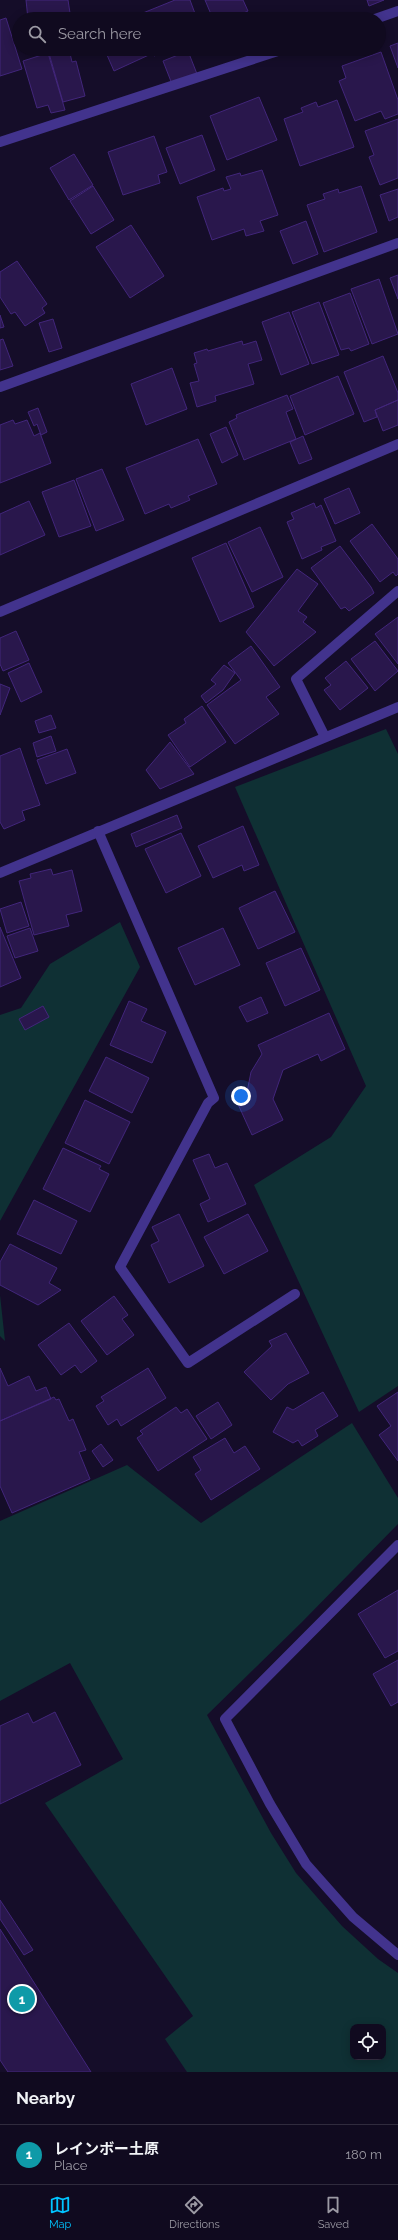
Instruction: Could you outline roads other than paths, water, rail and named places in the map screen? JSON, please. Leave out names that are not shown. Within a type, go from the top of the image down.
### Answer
[{"type":"street","points":[[386,16],[398,12]]},
{"type":"street","points":[[0,142],[263,56]]},
{"type":"street","points":[[0,387],[398,243]]},
{"type":"street","points":[[0,612],[398,444]]},
{"type":"street","points":[[325,737],[296,679],[398,591]]},
{"type":"street","points":[[0,873],[398,707]]},
{"type":"street","points":[[98,831],[214,1098],[208,1103],[120,1267],[188,1363],[295,1294]]},
{"type":"street","points":[[398,1545],[225,1718],[270,1804],[306,1864],[353,1917],[398,1955]]},
{"type":"place","name":"レインボー土原","points":[[22,1999]]}]
